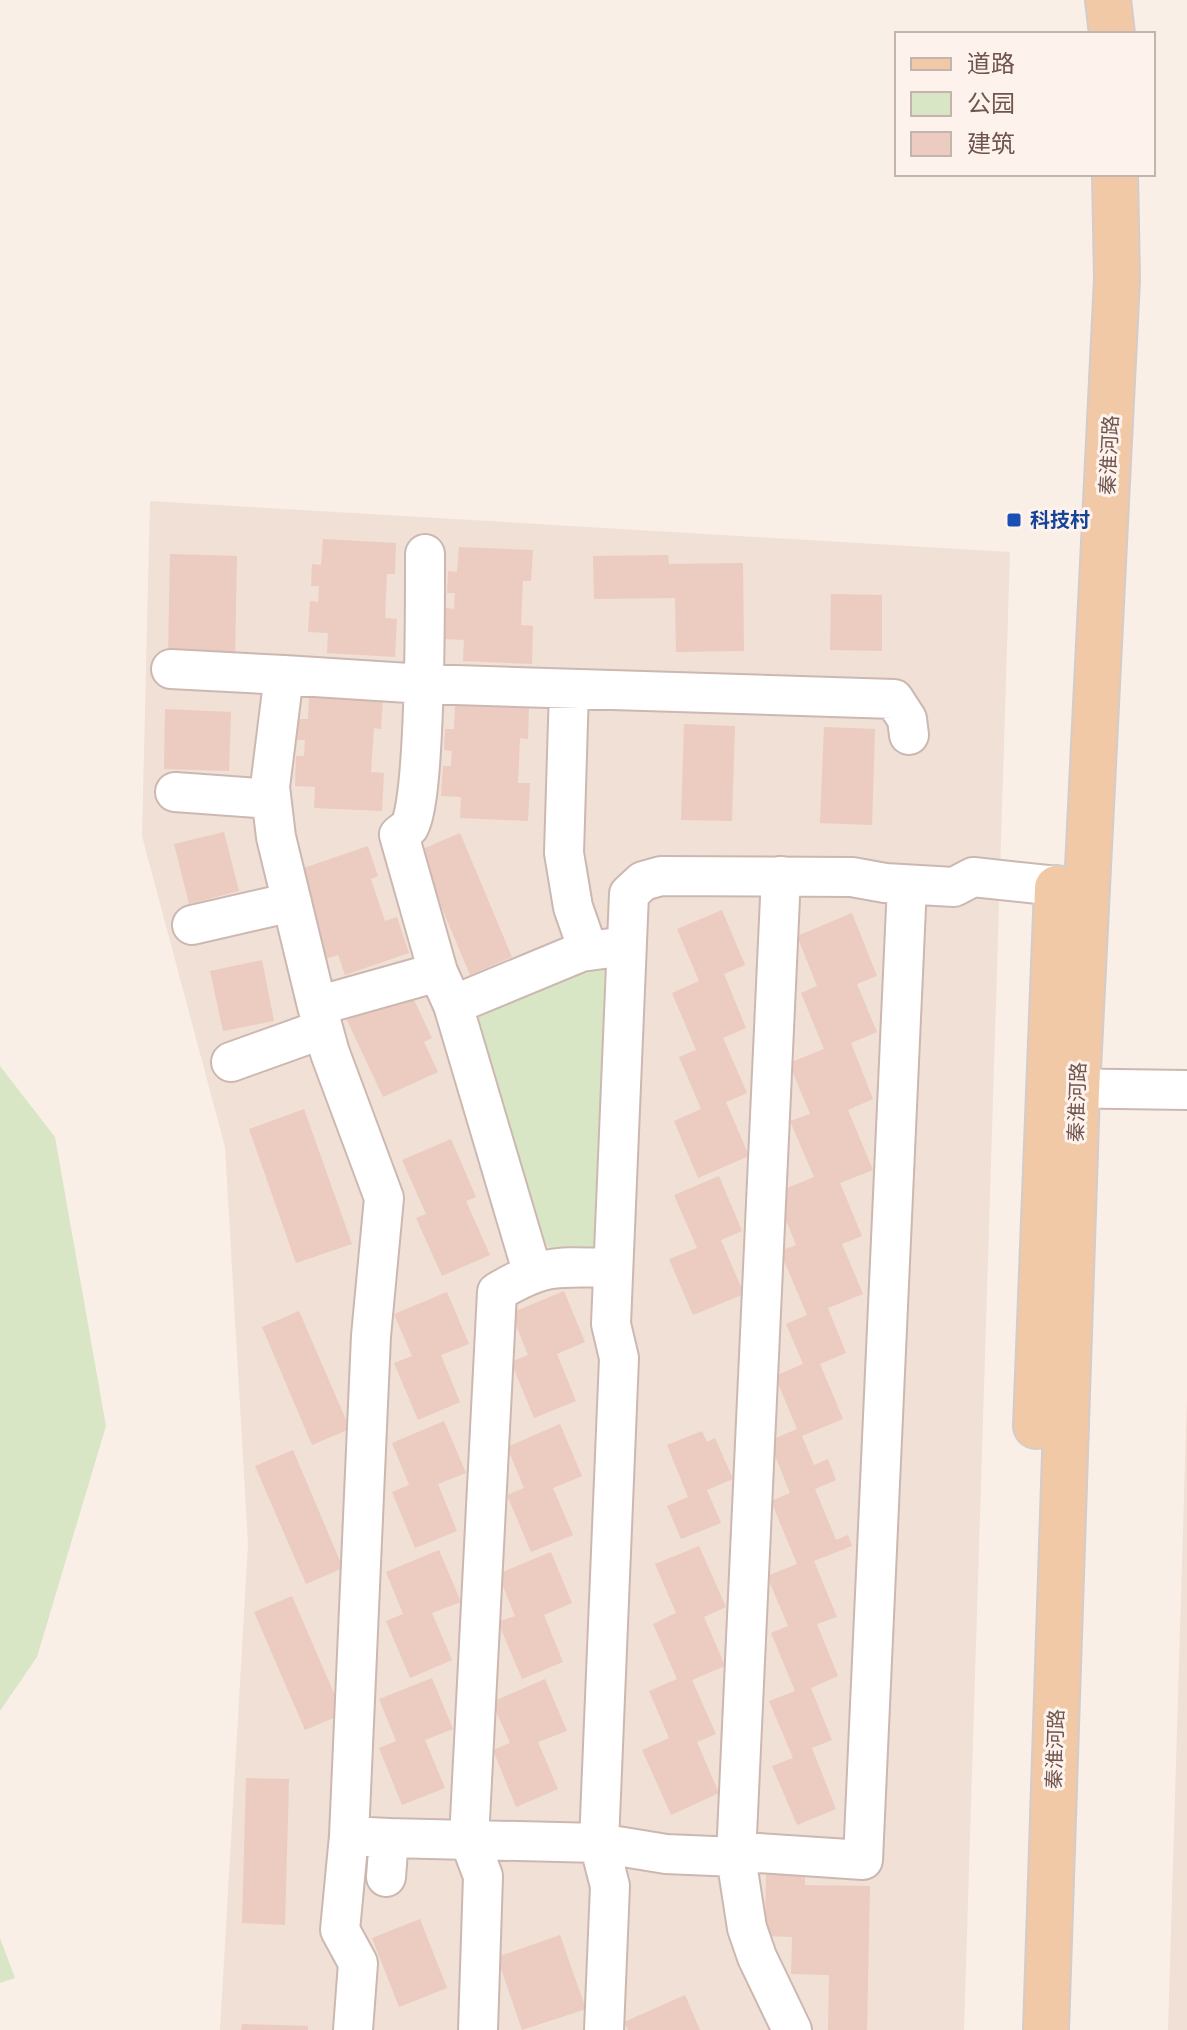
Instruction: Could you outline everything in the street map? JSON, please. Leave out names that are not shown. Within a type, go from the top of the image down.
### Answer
[{"type":"main road","points":[[1078,0],[1082,32]]},
{"type":"main road","points":[[1108,0],[1112,32]]},
{"type":"main road","name":"秦淮河路","points":[[1046,2030],[1062,1089],[1057,886],[1088,275],[1085,176]]},
{"type":"main road","name":"秦淮河路","points":[[1017,2030],[1062,1089],[1116,295],[1115,176]]},
{"type":"street","points":[[425,554],[424,684],[416,803],[409,827],[399,835],[532,1271]]},
{"type":"street","points":[[171,669],[424,684],[894,699],[907,719],[909,735]]},
{"type":"street","points":[[284,675],[270,787],[276,837],[320,1018],[384,1198],[371,1336],[349,1836],[340,1930],[358,1963],[353,2030]]},
{"type":"street","points":[[569,689],[564,853],[573,907],[606,949]]},
{"type":"street","points":[[175,792],[271,799]]},
{"type":"street","points":[[604,2030],[610,1886],[599,1843],[619,1358],[611,1324],[613,1268],[606,949],[629,894],[643,881],[661,876],[852,877],[907,885],[954,887],[973,877],[1057,886]]},
{"type":"street","points":[[781,876],[736,1857],[747,1928],[757,1957],[792,2030]]},
{"type":"street","points":[[349,1836],[599,1843],[666,1854],[736,1857],[759,1853],[863,1860],[907,885]]},
{"type":"street","points":[[192,925],[292,902]]},
{"type":"street","points":[[231,1062],[320,1018],[606,949]]},
{"type":"street","points":[[1062,1089],[1187,1090]]},
{"type":"street","points":[[478,2030],[483,1876],[469,1839],[497,1292],[532,1271],[555,1267],[613,1268]]},
{"type":"street","points":[[386,1877],[389,1838]]},
{"type":"shaded area","name":"科技村","points":[[150,501],[1010,552],[964,2030],[220,2030],[248,1544],[225,1147],[142,836]]},
{"type":"shaded area","points":[[1187,1396],[1187,2030],[1168,2030]]},
{"type":"green space","points":[[585,962],[607,964],[597,1248],[559,1251],[540,1242],[466,1010]]},
{"type":"green space","points":[[0,1066],[55,1137],[106,1426],[37,1657],[0,1711]]},
{"type":"green space","points":[[0,1938],[15,1978],[0,1983]]},
{"type":"building","points":[[323,539],[396,543],[395,574],[387,574],[385,618],[397,619],[395,657],[327,653],[328,633],[308,632],[310,601],[318,602],[319,586],[311,586],[312,564],[321,565]]},
{"type":"building","points":[[459,547],[533,550],[531,581],[523,581],[521,625],[533,626],[532,664],[463,661],[464,640],[445,639],[446,608],[454,609],[455,593],[447,593],[448,571],[457,572]]},
{"type":"building","points":[[170,554],[237,556],[235,657],[168,656]]},
{"type":"building","points":[[668,555],[669,564],[743,563],[744,651],[676,652],[675,598],[594,599],[593,556]]},
{"type":"building","points":[[831,594],[882,595],[882,651],[830,650]]},
{"type":"building","points":[[309,694],[383,697],[381,729],[374,728],[371,772],[384,773],[382,811],[314,808],[315,787],[295,786],[296,756],[304,756],[305,740],[297,740],[298,719],[308,719]]},
{"type":"building","points":[[455,704],[529,708],[528,739],[520,738],[518,783],[530,783],[528,821],[460,818],[461,797],[441,796],[443,766],[451,766],[452,751],[444,750],[445,729],[454,729]]},
{"type":"building","points":[[165,709],[231,712],[229,771],[164,769]]},
{"type":"building","points":[[684,724],[735,726],[732,821],[681,820]]},
{"type":"building","points":[[824,727],[875,729],[872,825],[820,823]]},
{"type":"building","points":[[224,832],[239,891],[189,904],[174,844]]},
{"type":"building","points":[[460,833],[512,957],[470,975],[418,851]]},
{"type":"building","points":[[368,846],[378,876],[371,879],[385,921],[397,917],[409,953],[345,975],[338,955],[319,961],[298,870]]},
{"type":"building","points":[[722,910],[745,965],[724,974],[746,1028],[723,1038],[747,1093],[726,1102],[749,1156],[698,1178],[674,1121],[701,1109],[679,1057],[696,1050],[672,993],[699,981],[677,929]]},
{"type":"building","points":[[852,913],[877,976],[857,984],[877,1032],[851,1043],[873,1099],[848,1110],[873,1170],[840,1183],[862,1236],[842,1244],[863,1294],[828,1308],[846,1353],[820,1364],[843,1419],[802,1436],[814,1465],[828,1459],[836,1480],[815,1489],[836,1540],[848,1535],[852,1546],[814,1561],[837,1617],[817,1624],[838,1676],[811,1688],[832,1740],[812,1748],[836,1809],[797,1825],[772,1766],[793,1758],[769,1701],[795,1691],[771,1633],[788,1626],[767,1576],[797,1564],[771,1501],[790,1493],[769,1441],[797,1429],[775,1376],[803,1364],[786,1324],[807,1315],[780,1251],[796,1245],[775,1193],[814,1177],[790,1121],[810,1114],[789,1063],[824,1049],[801,993],[817,986],[797,936]]},
{"type":"building","points":[[262,960],[274,1021],[223,1031],[210,971]]},
{"type":"building","points":[[408,987],[432,1038],[424,1042],[438,1072],[383,1097],[345,1016]]},
{"type":"building","points":[[304,1109],[352,1244],[296,1263],[249,1129]]},
{"type":"building","points":[[451,1139],[476,1197],[466,1201],[490,1255],[442,1276],[416,1218],[426,1214],[402,1160]]},
{"type":"building","points":[[719,1176],[742,1231],[721,1240],[744,1294],[693,1315],[669,1259],[697,1248],[674,1195]]},
{"type":"building","points":[[564,1291],[585,1342],[557,1354],[576,1401],[534,1418],[511,1362],[528,1355],[511,1313]]},
{"type":"building","points":[[447,1292],[469,1344],[441,1355],[460,1402],[418,1420],[394,1363],[412,1356],[394,1314]]},
{"type":"building","points":[[299,1311],[350,1429],[312,1445],[262,1327]]},
{"type":"building","points":[[444,1421],[466,1473],[438,1484],[457,1531],[415,1548],[392,1492],[409,1485],[392,1443]]},
{"type":"building","points":[[560,1424],[582,1476],[553,1488],[573,1535],[531,1552],[507,1495],[524,1488],[507,1447]]},
{"type":"building","points":[[702,1431],[707,1442],[715,1438],[733,1479],[707,1490],[721,1523],[681,1539],[667,1506],[688,1497],[667,1445]]},
{"type":"building","points":[[293,1450],[343,1568],[306,1584],[255,1466]]},
{"type":"building","points":[[699,1546],[726,1607],[704,1617],[725,1666],[692,1680],[716,1734],[697,1742],[719,1793],[671,1815],[642,1750],[669,1738],[649,1691],[677,1679],[653,1624],[676,1613],[655,1564]]},
{"type":"building","points":[[439,1550],[461,1602],[432,1613],[452,1660],[410,1678],[386,1621],[403,1614],[386,1572]]},
{"type":"building","points":[[551,1552],[572,1603],[544,1615],[563,1662],[522,1679],[498,1622],[515,1616],[498,1574]]},
{"type":"building","points":[[292,1596],[343,1714],[305,1730],[254,1612]]},
{"type":"building","points":[[432,1678],[453,1729],[425,1740],[445,1788],[402,1805],[379,1748],[396,1741],[379,1699]]},
{"type":"building","points":[[545,1679],[567,1731],[538,1742],[558,1789],[516,1807],[493,1750],[510,1743],[492,1702]]},
{"type":"building","points":[[246,1778],[289,1779],[285,1925],[242,1923]]},
{"type":"building","points":[[766,1871],[805,1872],[805,1885],[870,1886],[867,2030],[828,2030],[829,1975],[791,1974],[792,1937],[765,1936]]},
{"type":"building","points":[[420,1919],[447,1988],[399,2007],[372,1938]]},
{"type":"building","points":[[560,1935],[586,2009],[522,2030],[497,1957]]},
{"type":"building","points":[[685,1995],[700,2030],[628,2030],[624,2022]]},
{"type":"building","points":[[242,2024],[308,2026],[308,2030],[241,2030]]},
{"type":"place","name":"科技村","points":[[1014,520]]}]
